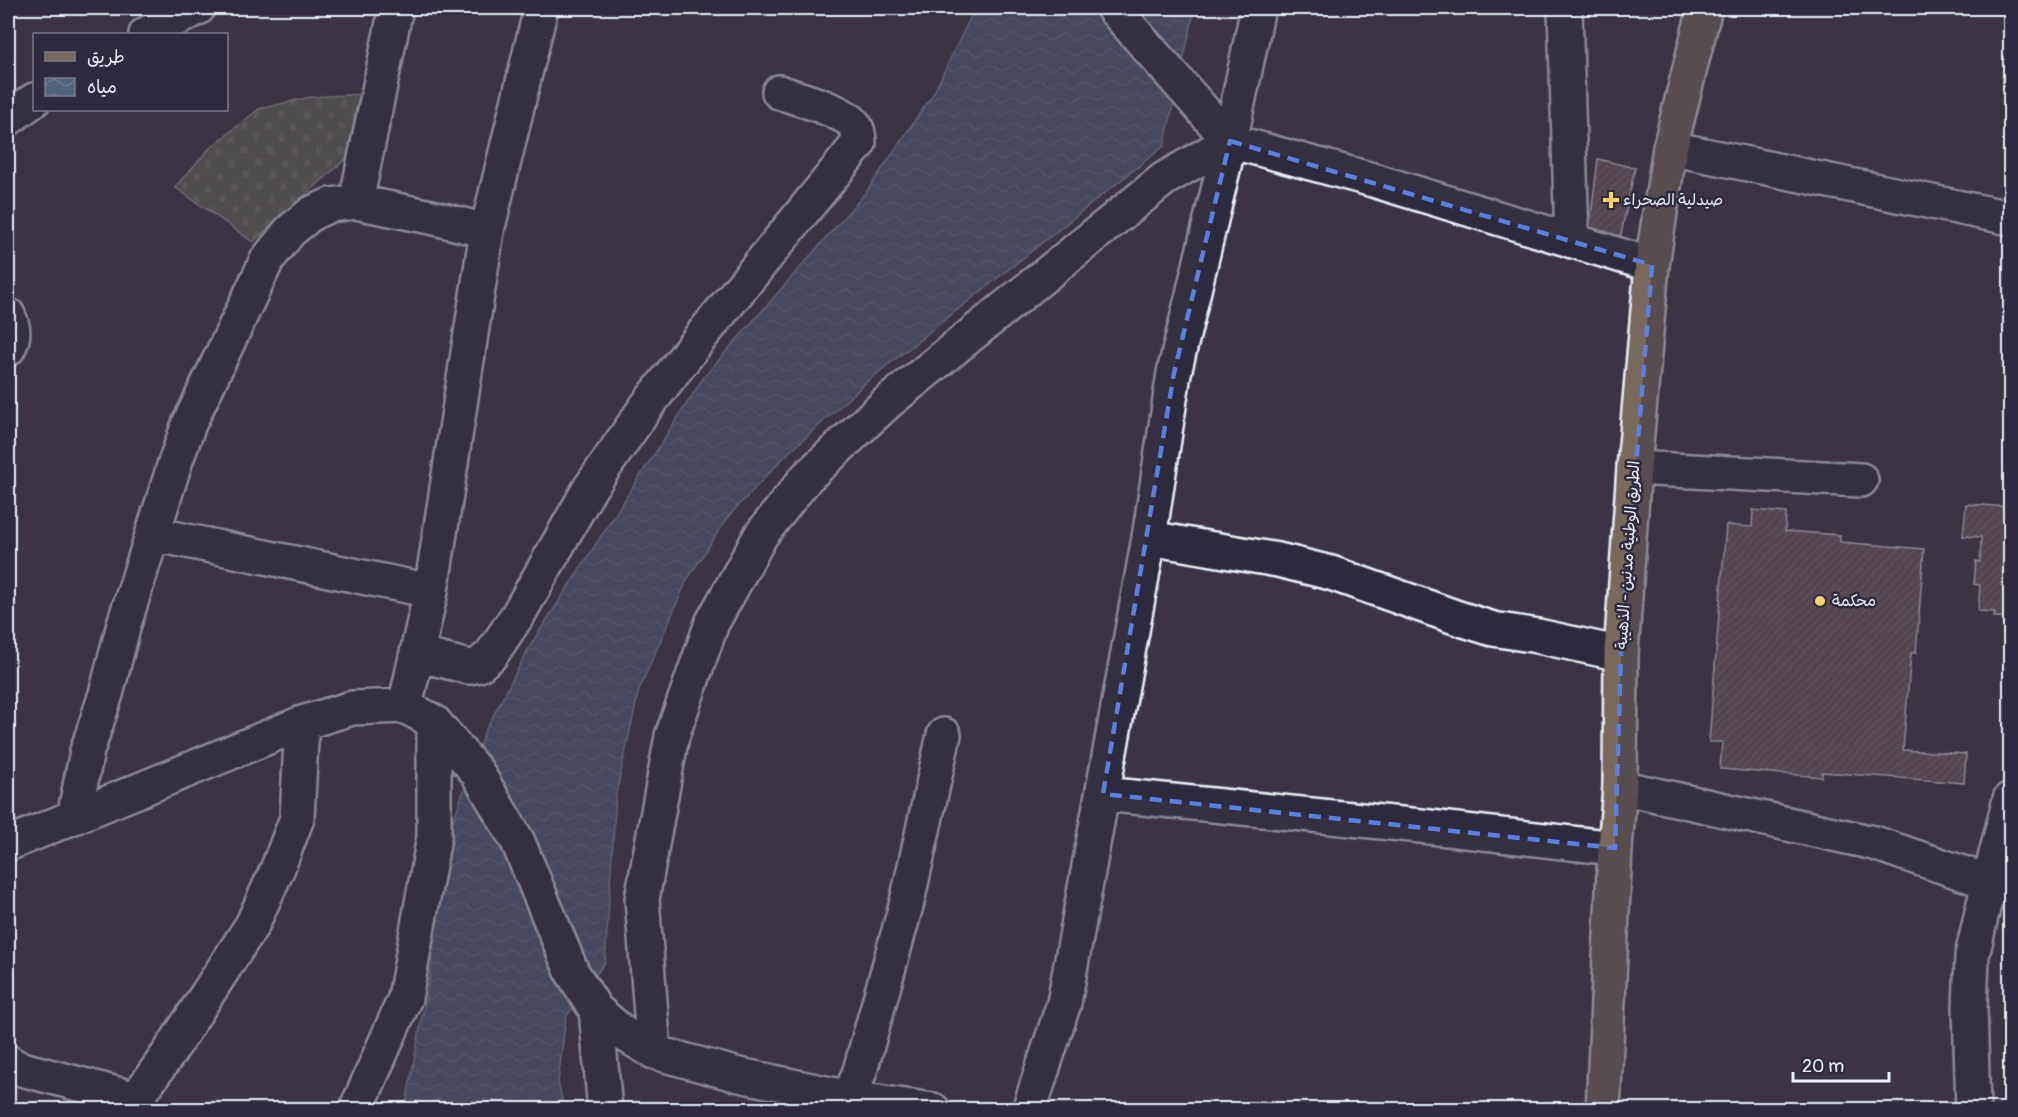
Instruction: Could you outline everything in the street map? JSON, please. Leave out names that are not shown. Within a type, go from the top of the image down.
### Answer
[{"type":"main road","name":"الطريق الوطنية مدنين - الذهيبة","points":[[1603,1110],[1615,848],[1620,788],[1621,654],[1634,468],[1652,265],[1670,148],[1705,8]]},
{"type":"street","points":[[148,33],[198,8]]},
{"type":"street","points":[[356,202],[396,8]]},
{"type":"street","points":[[405,706],[431,591],[487,231],[541,8]]},
{"type":"street","points":[[1113,8],[1230,141],[1374,180],[1652,265]]},
{"type":"street","points":[[1029,1110],[1064,1003],[1149,537],[1174,373],[1230,141],[1258,8]]},
{"type":"street","points":[[1565,8],[1572,241]]},
{"type":"street","points":[[417,654],[469,667],[479,664],[491,655],[519,613],[590,488],[646,407],[859,143],[859,133],[852,122],[824,108],[779,92]]},
{"type":"street","points":[[8,119],[33,101]]},
{"type":"street","points":[[654,1052],[642,899],[672,736],[712,623],[761,535],[807,477],[888,402],[1164,179],[1230,141]]},
{"type":"street","points":[[1670,148],[2010,218]]},
{"type":"street","points":[[74,817],[87,751],[112,674],[124,624],[189,424],[267,260],[290,231],[312,213],[330,205],[356,202],[487,231]]},
{"type":"street","points":[[8,315],[14,327],[14,335],[8,349]]},
{"type":"street","points":[[1634,468],[1861,480]]},
{"type":"street","points":[[153,534],[431,591]]},
{"type":"street","points":[[1149,537],[1278,560],[1331,573],[1493,628],[1621,654]]},
{"type":"street","points":[[8,844],[302,723],[352,708],[405,706],[434,722],[477,772],[518,842],[572,972],[596,1010],[624,1034],[654,1052],[735,1074],[849,1098],[933,1110]]},
{"type":"street","points":[[356,1110],[405,998],[434,837],[434,722]]},
{"type":"street","points":[[8,1062],[18,1068],[134,1104],[252,925],[277,870],[297,818],[302,723]]},
{"type":"street","points":[[849,1098],[860,1071],[908,902],[944,735]]},
{"type":"street","points":[[1620,788],[1874,843],[2000,886]]},
{"type":"street","points":[[1103,795],[1410,824],[1615,848]]},
{"type":"street","points":[[1972,1110],[1970,1008],[1972,956],[2000,886],[2010,799]]},
{"type":"street","points":[[596,1010],[606,1110]]},
{"type":"highlighted area","points":[[1230,141],[1652,265],[1621,654],[1615,848],[1103,794],[1174,373]]},
{"type":"green space","points":[[363,94],[350,155],[253,242],[175,187],[209,149],[259,109],[310,97]]},
{"type":"water","points":[[975,8],[1195,8],[1164,146],[869,380],[784,457],[727,518],[687,580],[639,690],[616,794],[605,962],[566,1017],[558,1082],[564,1109],[405,1110],[430,975],[448,835],[484,733],[530,646],[704,377],[867,191],[933,94]]},
{"type":"building","name":"صيدلية الصحراء","points":[[1598,159],[1635,168],[1620,239],[1589,231]]},
{"type":"building","points":[[1966,504],[2010,507],[2010,618],[1994,617],[1995,612],[1978,611],[1980,585],[1974,584],[1976,561],[1980,562],[1981,537],[1963,536]]},
{"type":"building","name":"محكمة","points":[[1753,510],[1786,513],[1785,531],[1840,535],[1840,542],[1924,549],[1916,653],[1911,653],[1903,750],[1966,754],[1964,783],[1822,772],[1822,777],[1720,769],[1722,742],[1709,742],[1726,525],[1752,527]]},
{"type":"place","name":"صيدلية الصحراء","points":[[1611,200]]},
{"type":"place","name":"محكمة","points":[[1820,601]]}]
